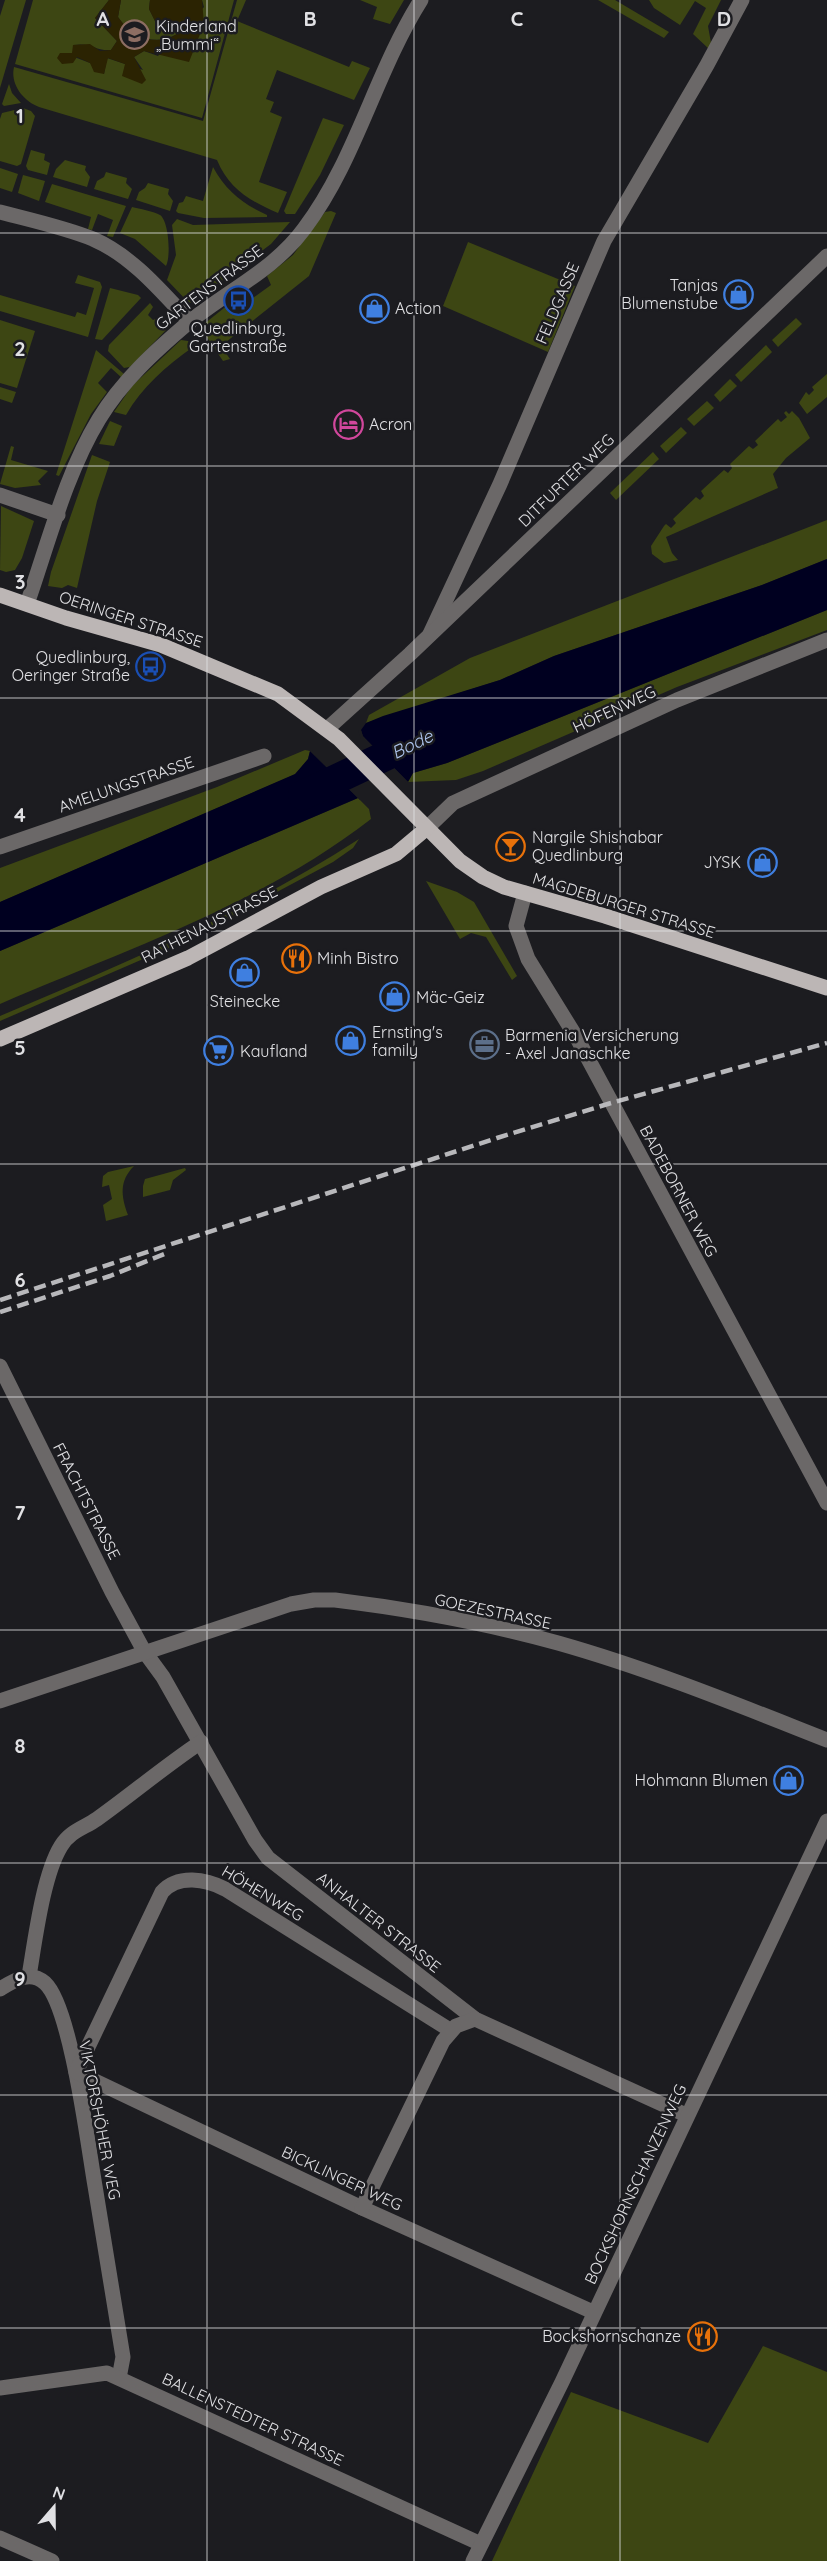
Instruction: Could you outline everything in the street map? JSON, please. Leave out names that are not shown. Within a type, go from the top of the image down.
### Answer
[{"type":"main road","name":"OERINGER STRASSE","points":[[0,595],[66,618],[161,645],[243,677],[287,699],[327,729],[393,791]]},
{"type":"main road","name":"MAGDEBURGER STRASSE","points":[[393,791],[442,845],[473,871],[504,887],[605,916],[827,988]]},
{"type":"main road","name":"RATHENAUSTRASSE","points":[[0,1039],[188,958],[321,887],[396,854],[427,828]]},
{"type":"street","name":"GARTENSTRASSE","points":[[27,604],[78,463],[99,419],[141,366],[190,322],[275,260],[289,247],[312,218],[339,174],[400,35],[421,0]]},
{"type":"street","name":"FELDGASSE","points":[[430,634],[500,484],[604,241],[742,0]]},
{"type":"street","points":[[0,212],[86,237],[107,246],[134,265],[190,322]]},
{"type":"street","name":"DITFURTER WEG","points":[[327,729],[827,256]]},
{"type":"street","points":[[0,495],[58,515]]},
{"type":"street","name":"HÖFENWEG","points":[[427,828],[453,803],[677,700],[827,640]]},
{"type":"street","name":"AMELUNGSTRASSE","points":[[0,847],[264,756]]},
{"type":"street","name":"BADEBORNER WEG","points":[[525,893],[516,926],[528,959],[578,1040],[827,1503]]},
{"type":"street","name":"FRACHTSTRASSE","points":[[1,1371],[144,1651]]},
{"type":"street","name":"GOEZESTRASSE","points":[[0,1701],[144,1651],[291,1604],[314,1600],[358,1603],[477,1624],[556,1643],[646,1671],[827,1740]]},
{"type":"street","name":"ANHALTER STRASSE","points":[[144,1651],[164,1677],[255,1840],[268,1858],[475,2019],[686,2115]]},
{"type":"street","points":[[0,1989],[20,1978],[29,1976],[38,1922],[53,1863],[60,1846],[74,1831],[95,1820],[162,1768],[201,1742]]},
{"type":"street","name":"BOCKSHORNSCHANZENWEG","points":[[473,2561],[561,2382],[827,1821]]},
{"type":"street","name":"HÖHENWEG","points":[[76,2072],[162,1892],[172,1884],[184,1881],[207,1881],[225,1889],[450,2030]]},
{"type":"street","name":"VIKTORSHÖHER WEG","points":[[29,1976],[45,1983],[55,1997],[76,2072],[123,2357],[119,2378]]},
{"type":"street","points":[[362,2208],[437,2052],[450,2030],[462,2022],[475,2019]]},
{"type":"street","name":"BICKLINGER WEG","points":[[76,2072],[362,2208],[593,2312]]},
{"type":"street","name":"BALLENSTEDTER STRASSE","points":[[0,2388],[102,2372],[481,2544]]},
{"type":"street","points":[[0,2538],[52,2561]]},
{"type":"green space","points":[[5,0],[26,0],[0,88],[0,16]]},
{"type":"green space","name":"Kinderland „Bummi“","points":[[33,0],[109,0],[95,18],[117,41],[111,50],[73,45],[73,53],[69,55],[90,63],[104,74],[107,58],[143,70],[134,57],[144,51],[158,56],[204,7],[202,0],[234,0],[202,118],[15,64]]},
{"type":"green space","points":[[121,0],[150,0],[149,9],[155,21],[172,28],[177,34],[160,40],[137,35],[118,17]]},
{"type":"green space","points":[[237,0],[246,0],[237,21],[349,67],[352,61],[370,68],[354,100],[277,70],[266,99],[274,102],[270,112],[282,117],[259,182],[287,192],[278,213],[258,204],[242,193],[228,179],[217,160],[39,107],[28,101],[16,86],[14,67],[203,121]]},
{"type":"green space","points":[[360,0],[404,0],[390,24],[373,19],[377,7]]},
{"type":"green space","points":[[598,0],[615,0],[669,32],[664,38]]},
{"type":"green space","points":[[649,0],[721,0],[708,26],[711,43],[709,49],[693,34],[706,8],[695,1],[680,25],[654,8]]},
{"type":"green space","points":[[9,84],[12,93],[21,103],[4,106],[2,104]]},
{"type":"green space","points":[[23,108],[31,111],[35,116],[21,164],[17,166],[0,161],[0,119],[2,113]]},
{"type":"green space","points":[[323,118],[344,125],[320,175],[295,214],[286,214],[284,211]]},
{"type":"green space","points":[[31,150],[45,154],[44,160],[50,163],[47,175],[28,170],[26,166]]},
{"type":"green space","points":[[65,160],[86,166],[85,170],[90,177],[87,187],[53,177],[56,169]]},
{"type":"green space","points":[[213,167],[236,196],[267,217],[204,218],[178,213],[176,211],[179,203],[183,202],[186,196],[203,201]]},
{"type":"green space","points":[[0,168],[18,174],[12,192],[0,188]]},
{"type":"green space","points":[[106,172],[127,178],[126,183],[132,189],[128,199],[94,189],[97,181],[104,177]]},
{"type":"green space","points":[[23,175],[45,181],[39,201],[18,193]]},
{"type":"green space","points":[[148,183],[169,189],[168,194],[173,201],[170,211],[136,200],[139,192]]},
{"type":"green space","points":[[52,184],[126,206],[113,237],[107,236],[113,220],[98,214],[92,230],[88,229],[91,217],[45,202]]},
{"type":"green space","points":[[132,207],[150,211],[160,215],[163,219],[168,239],[166,266],[135,239],[120,233]]},
{"type":"green space","points":[[325,212],[336,213],[309,276],[221,346],[230,359],[223,361],[202,330],[204,324],[229,304],[232,313],[271,285],[267,276],[293,255]]},
{"type":"green space","points":[[177,219],[193,225],[290,222],[271,244],[192,303],[188,302],[167,280],[176,255],[172,225]]},
{"type":"green space","points":[[468,242],[575,286],[548,352],[443,306]]},
{"type":"green space","points":[[78,275],[100,282],[102,287],[88,337],[0,311],[0,295],[75,317],[77,312],[86,315],[94,288],[75,283]]},
{"type":"green space","points":[[110,288],[138,295],[141,298],[102,340],[95,339]]},
{"type":"green space","points":[[150,303],[153,307],[148,315],[153,320],[161,317],[168,324],[166,330],[130,367],[124,368],[108,351],[109,345]]},
{"type":"green space","points":[[796,318],[802,324],[778,347],[772,340]]},
{"type":"green space","points":[[0,320],[35,331],[17,388],[0,383]]},
{"type":"green space","points":[[181,340],[188,341],[193,347],[155,378],[139,395],[126,415],[114,412],[132,386]]},
{"type":"green space","points":[[766,345],[772,352],[741,382],[735,375]]},
{"type":"green space","points":[[96,350],[124,374],[121,377],[111,368],[98,383],[107,392],[91,414],[59,476],[56,475]]},
{"type":"green space","points":[[827,374],[827,397],[807,414],[799,403],[806,392],[809,395],[814,390],[812,387]]},
{"type":"green space","points":[[730,379],[737,386],[720,402],[714,395]]},
{"type":"green space","points":[[0,387],[16,392],[12,403],[0,399]]},
{"type":"green space","points":[[707,401],[714,408],[694,426],[687,419]]},
{"type":"green space","points":[[786,411],[789,414],[792,411],[799,418],[810,438],[786,458],[773,474],[778,488],[666,537],[672,553],[678,560],[664,563],[652,554],[651,546],[664,526],[666,524],[671,528],[676,523],[673,519],[696,497],[700,500],[704,496],[701,491],[724,470],[728,473],[732,468],[730,464],[749,446],[753,449],[758,445],[755,441],[778,419],[781,422],[787,417],[784,413]]},
{"type":"green space","points":[[110,421],[122,426],[114,446],[99,444]]},
{"type":"green space","points":[[681,427],[687,433],[666,453],[660,446]]},
{"type":"green space","points":[[11,446],[14,447],[11,460],[48,471],[38,481],[41,485],[15,488],[0,484]]},
{"type":"green space","points":[[653,452],[659,459],[616,500],[610,493]]},
{"type":"green space","points":[[92,455],[110,462],[97,501],[77,588],[68,585],[62,588],[48,586],[51,572]]},
{"type":"green space","points":[[1,506],[34,521],[22,558],[15,570],[6,572],[0,570]]},
{"type":"green space","points":[[827,520],[827,559],[762,585],[554,656],[500,680],[366,723],[369,715],[470,658]]},
{"type":"green space","points":[[827,610],[827,630],[677,687],[483,771],[456,780],[408,782],[413,773],[447,763]]},
{"type":"green space","points":[[305,750],[310,751],[308,759],[296,774],[0,902],[0,868],[217,787]]},
{"type":"green space","points":[[358,798],[369,809],[371,819],[284,876],[192,923],[0,1004],[0,951]]},
{"type":"green space","points":[[359,839],[353,848],[333,862],[187,940],[0,1021],[0,1016],[138,956],[229,913]]},
{"type":"green space","points":[[426,881],[457,892],[474,902],[517,976],[512,980],[486,937],[471,933],[460,939]]},
{"type":"green space","points":[[134,1166],[126,1177],[123,1189],[128,1215],[106,1221],[103,1205],[112,1199],[109,1185],[102,1187],[103,1176],[108,1172]]},
{"type":"green space","points":[[185,1168],[186,1170],[173,1180],[170,1190],[143,1197],[145,1179]]},
{"type":"green space","points":[[763,2346],[827,2372],[827,2561],[492,2561],[571,2392],[708,2443]]},
{"type":"sand","points":[[109,0],[121,0],[118,17],[130,30],[144,38],[161,40],[177,34],[172,28],[155,21],[149,9],[150,0],[202,0],[204,24],[189,62],[144,51],[134,57],[146,80],[142,84],[122,76],[125,64],[108,58],[104,74],[94,72],[90,63],[77,57],[73,63],[62,64],[57,58],[60,53],[72,53],[73,45],[90,44],[100,51],[111,50],[117,41],[95,18]]},
{"type":"water","points":[[827,559],[827,610],[447,763],[413,773],[408,782],[363,736],[361,730],[366,723],[383,716],[500,680],[554,656],[762,585]]},
{"type":"water","points":[[310,751],[358,798],[0,951],[0,902],[295,774],[308,759]]},
{"type":"pier","points":[[361,730],[363,737],[408,782],[405,783],[361,739],[358,731]]},
{"type":"pier","points":[[313,750],[360,796],[360,800],[310,751]]},
{"type":"waterway","name":"Bode","points":[[303,795],[419,740]]},
{"type":"railway","points":[[0,1300],[497,1138],[611,1103],[827,1043]]},
{"type":"railway","points":[[0,1312],[110,1276],[167,1253]]},
{"type":"place","name":"Kinderland „Bummi“","points":[[135,35]]},
{"type":"place","name":"Tanjas Blumenstube","points":[[739,294]]},
{"type":"place","name":"Quedlinburg, Gartenstraße","points":[[238,300]]},
{"type":"place","name":"Action","points":[[374,308]]},
{"type":"place","name":"Acron","points":[[348,424]]},
{"type":"place","name":"Quedlinburg, Oeringer Straße","points":[[151,666]]},
{"type":"place","name":"Nargile Shishabar Quedlinburg","points":[[511,846]]},
{"type":"place","name":"JYSK","points":[[762,862]]},
{"type":"place","name":"Minh Bistro","points":[[296,958]]},
{"type":"place","name":"Steinecke","points":[[245,973]]},
{"type":"place","name":"Mäc-Geiz","points":[[395,997]]},
{"type":"place","name":"Ernsting's family","points":[[351,1041]]},
{"type":"place","name":"Barmenia Versicherung - Axel Janaschke","points":[[484,1044]]},
{"type":"place","name":"Kaufland","points":[[219,1051]]},
{"type":"place","name":"Hohmann Blumen","points":[[789,1780]]},
{"type":"place","name":"Bockshornschanze","points":[[702,2336]]}]
